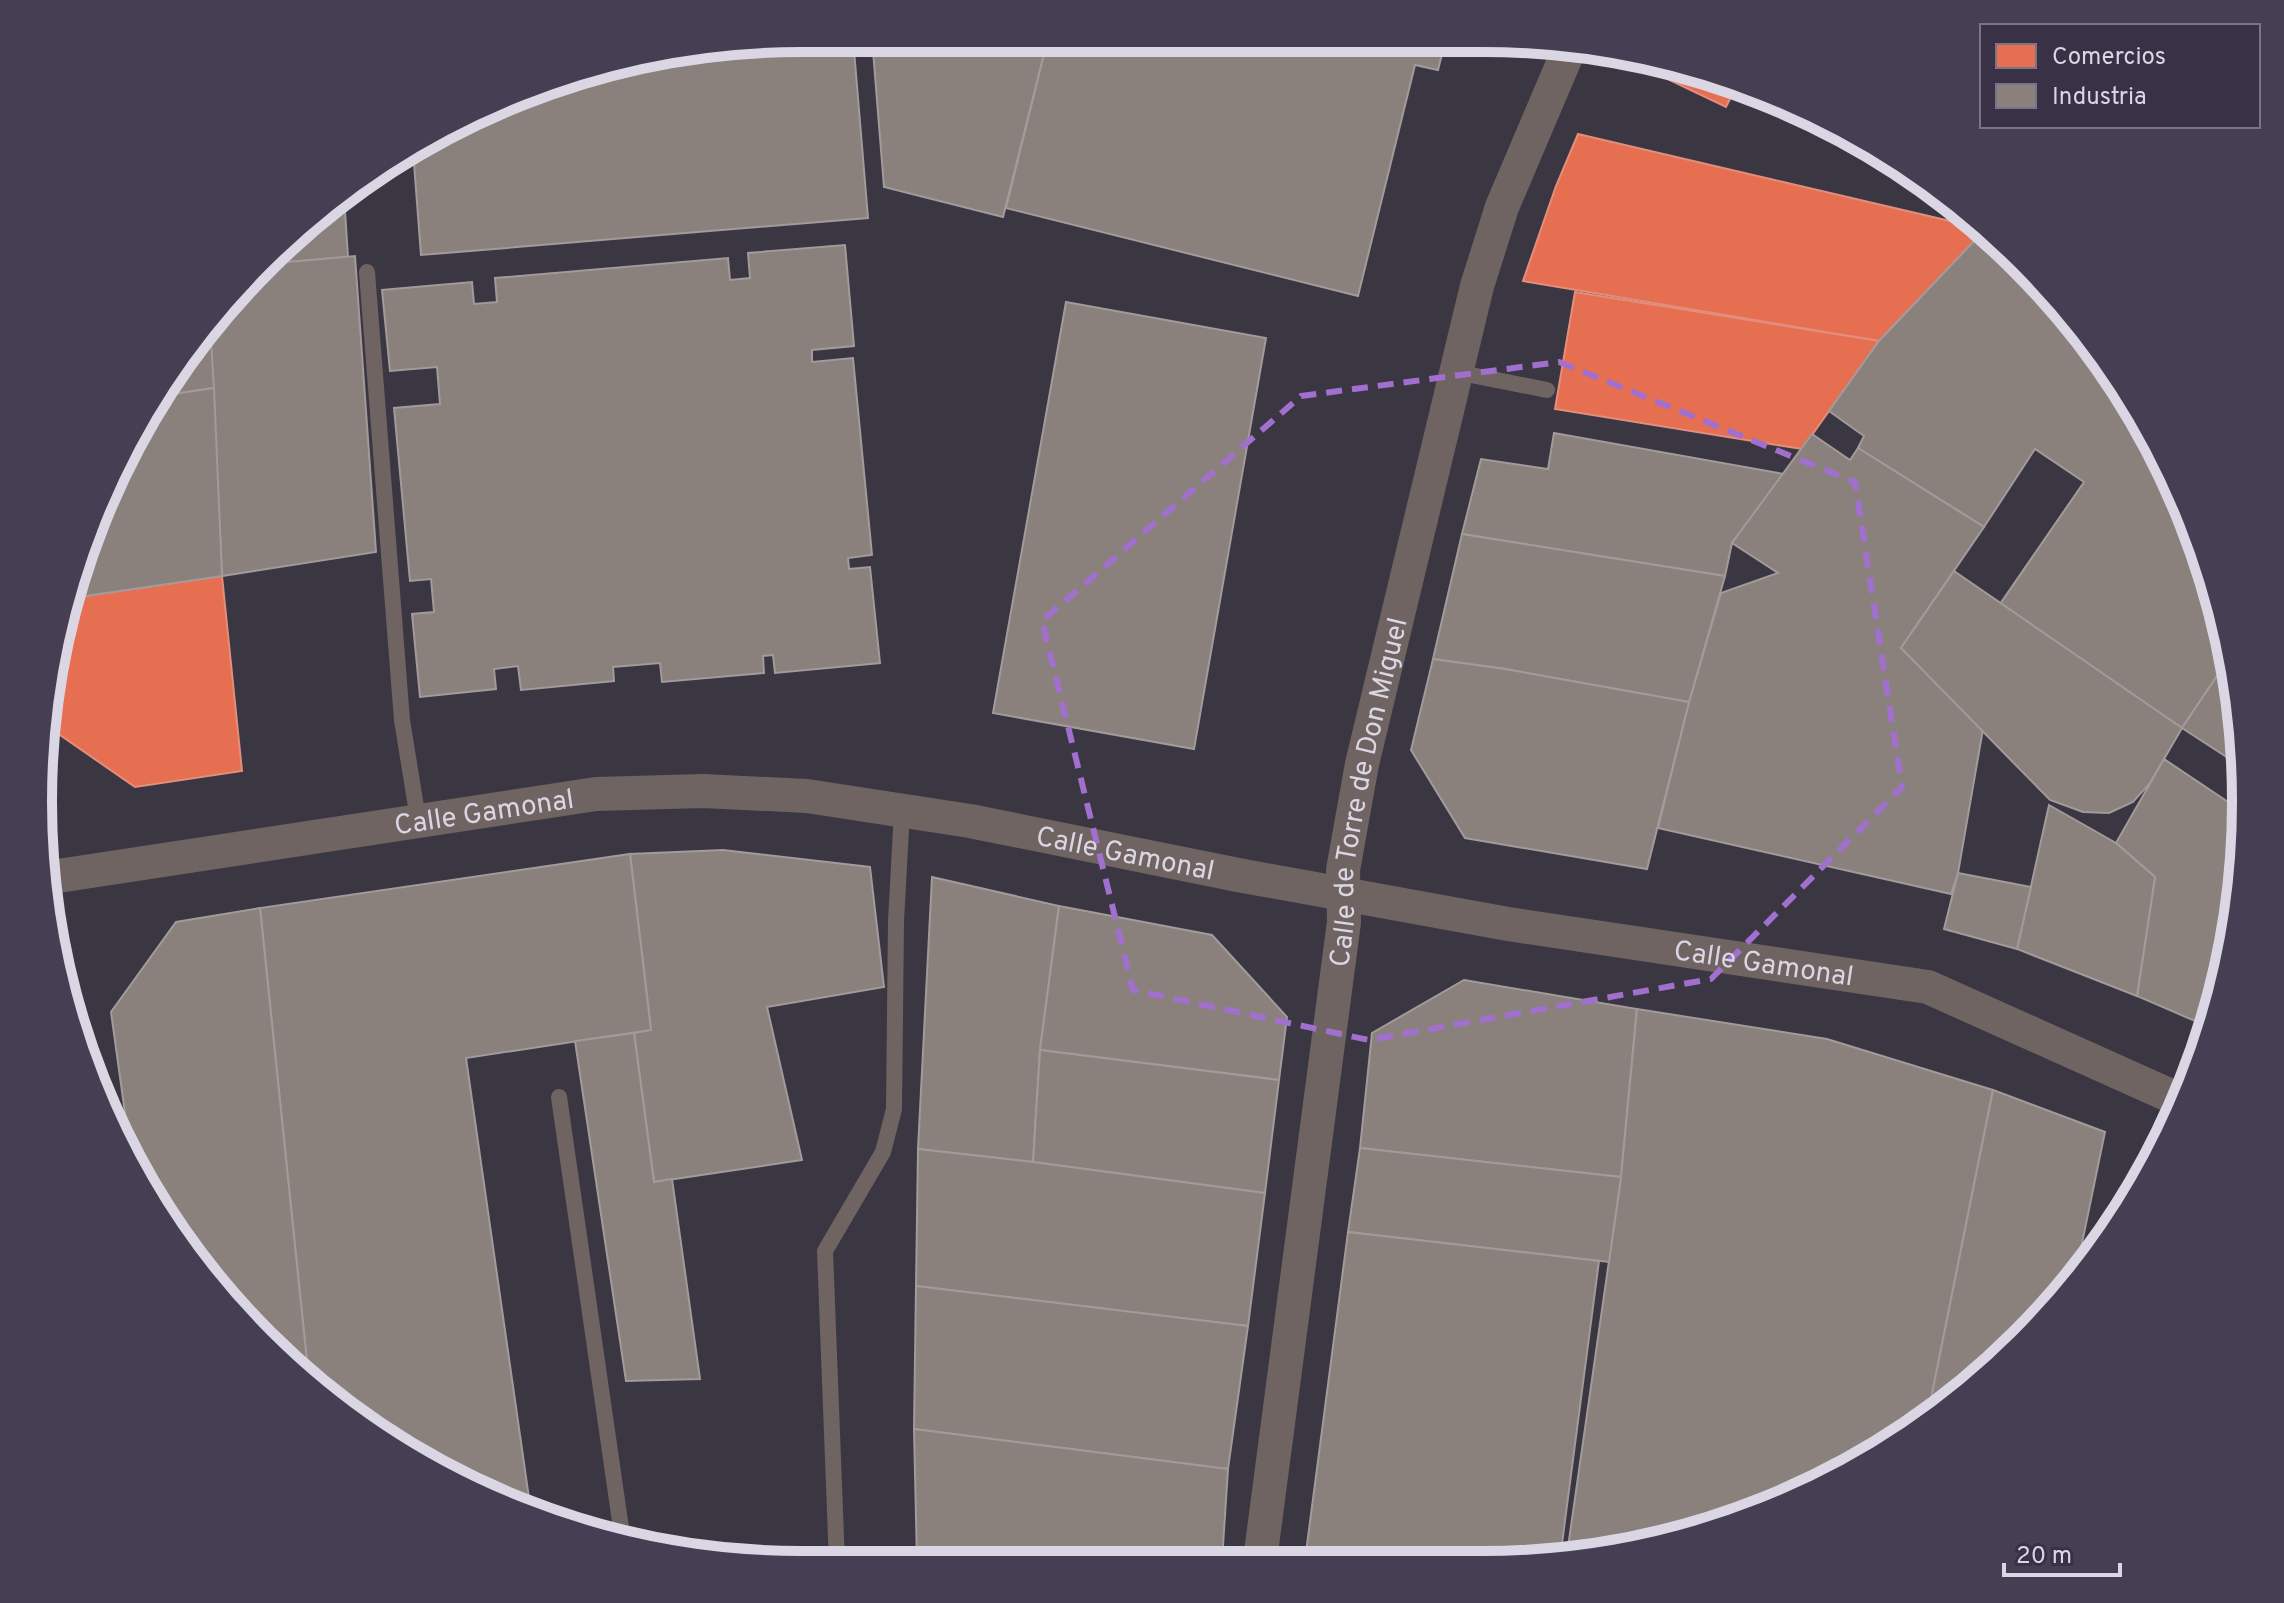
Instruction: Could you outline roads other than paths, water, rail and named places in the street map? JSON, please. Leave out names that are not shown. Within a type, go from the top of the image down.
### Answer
[{"type":"street","name":"Calle de Torre de Don Miguel","points":[[1261,1551],[1344,922],[1343,870],[1362,764],[1477,286],[1502,207],[1566,57]]},
{"type":"street","name":"Calle Gamonal","points":[[56,876],[596,794],[703,791],[807,796],[970,821],[1343,895],[1508,924],[1928,987],[2171,1096]]},
{"type":"lane","points":[[367,272],[402,720],[418,819]]},
{"type":"lane","points":[[1456,372],[1547,390]]},
{"type":"lane","points":[[837,1551],[825,1251],[877,1163],[889,1133],[894,1109],[896,921],[902,811]]},
{"type":"lane","points":[[559,1097],[621,1528]]}]
